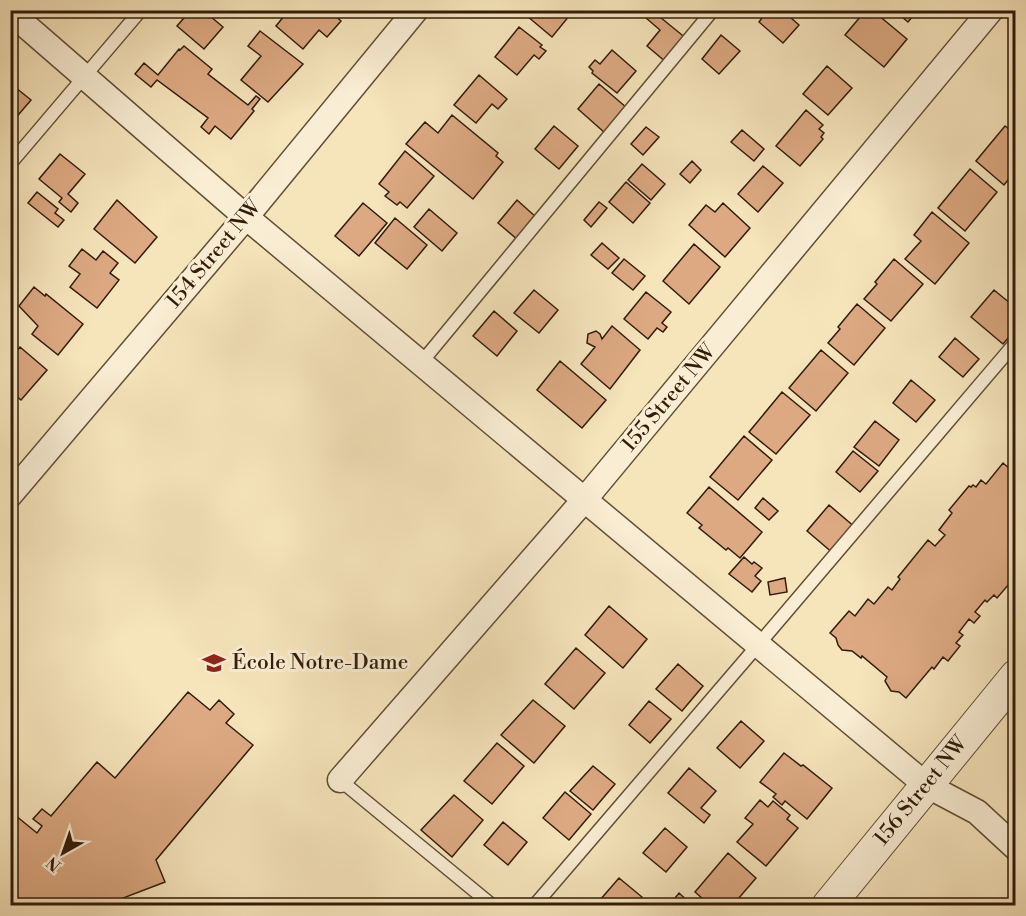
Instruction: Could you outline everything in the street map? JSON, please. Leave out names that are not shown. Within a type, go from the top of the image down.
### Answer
[{"type":"street","name":"154 Street NW","points":[[10,495],[246,217],[416,10]]},
{"type":"street","name":"155 Street NW","points":[[340,780],[585,499],[991,10]]},
{"type":"street","points":[[10,12],[246,217],[926,785],[977,812],[1016,848]]},
{"type":"street","name":"156 Street NW","points":[[830,905],[1016,676]]},
{"type":"lane","points":[[10,164],[141,10]]},
{"type":"lane","points":[[421,363],[713,10]]},
{"type":"lane","points":[[534,906],[1016,342]]},
{"type":"lane","points":[[340,780],[493,906]]},
{"type":"building","points":[[191,10],[203,10],[223,27],[204,49],[177,26]]},
{"type":"building","points":[[289,10],[329,10],[341,21],[327,37],[319,30],[303,49],[276,26]]},
{"type":"building","points":[[532,10],[574,10],[552,37],[527,16]]},
{"type":"building","points":[[768,10],[782,10],[799,25],[783,43],[759,22]]},
{"type":"building","points":[[866,10],[872,10],[907,39],[884,67],[845,35]]},
{"type":"building","points":[[894,10],[918,10],[908,22]]},
{"type":"building","points":[[655,13],[687,39],[667,63],[647,46],[660,30],[646,18],[649,14],[653,17]]},
{"type":"building","points":[[519,27],[542,45],[540,47],[546,51],[539,59],[534,55],[517,75],[495,57]]},
{"type":"building","points":[[260,31],[303,64],[268,102],[241,80],[261,56],[248,46]]},
{"type":"building","points":[[721,35],[740,51],[719,74],[702,59]]},
{"type":"building","points":[[184,46],[212,69],[208,74],[248,105],[256,96],[260,99],[252,109],[254,111],[231,139],[215,126],[209,134],[201,127],[208,118],[157,80],[151,87],[135,74],[144,63],[158,75]]},
{"type":"building","points":[[612,50],[636,71],[617,93],[592,73],[589,67],[595,60],[600,64]]},
{"type":"building","points":[[827,66],[852,88],[828,115],[803,94]]},
{"type":"building","points":[[479,75],[507,99],[498,109],[492,104],[476,123],[454,105]]},
{"type":"building","points":[[10,83],[31,100],[13,121],[10,119]]},
{"type":"building","points":[[599,84],[627,108],[605,133],[578,109]]},
{"type":"building","points":[[806,110],[823,125],[819,129],[824,133],[821,137],[823,139],[800,166],[776,146]]},
{"type":"building","points":[[452,115],[498,153],[496,156],[503,162],[473,199],[406,144],[425,122],[438,133]]},
{"type":"building","points":[[554,126],[578,146],[559,169],[535,149]]},
{"type":"building","points":[[1005,126],[1016,134],[1016,170],[1004,185],[976,161]]},
{"type":"building","points":[[646,127],[659,137],[643,155],[631,144]]},
{"type":"building","points":[[742,130],[764,149],[754,161],[731,142]]},
{"type":"building","points":[[405,151],[434,176],[407,208],[400,202],[397,205],[385,196],[389,192],[379,184]]},
{"type":"building","points":[[60,154],[85,174],[68,194],[78,203],[71,212],[59,202],[62,198],[39,179]]},
{"type":"building","points":[[692,161],[701,170],[690,183],[680,174]]},
{"type":"building","points":[[642,164],[665,184],[651,200],[628,180]]},
{"type":"building","points":[[763,166],[783,183],[758,212],[738,194]]},
{"type":"building","points":[[970,169],[997,192],[965,231],[938,208]]},
{"type":"building","points":[[626,182],[650,203],[633,223],[609,202]]},
{"type":"building","points":[[37,192],[58,209],[55,213],[64,220],[58,227],[28,203]]},
{"type":"building","points":[[117,200],[157,237],[135,263],[94,229]]},
{"type":"building","points":[[517,200],[537,218],[518,240],[498,223]]},
{"type":"building","points":[[599,202],[607,208],[591,227],[584,220]]},
{"type":"building","points":[[363,203],[387,223],[359,256],[335,236]]},
{"type":"building","points":[[723,203],[750,228],[725,257],[689,225],[706,205],[715,212]]},
{"type":"building","points":[[429,209],[457,233],[442,251],[414,227]]},
{"type":"building","points":[[932,212],[969,243],[935,284],[905,259],[921,241],[914,235]]},
{"type":"building","points":[[395,218],[427,245],[407,269],[375,243]]},
{"type":"building","points":[[602,243],[619,258],[608,269],[591,255]]},
{"type":"building","points":[[694,244],[720,267],[689,304],[663,281]]},
{"type":"building","points":[[82,249],[96,260],[103,251],[118,263],[110,273],[119,280],[97,308],[70,287],[80,274],[69,266]]},
{"type":"building","points":[[624,259],[645,276],[633,290],[612,273]]},
{"type":"building","points":[[894,259],[923,284],[891,321],[864,299]]},
{"type":"building","points":[[34,287],[83,324],[58,355],[32,334],[38,326],[19,306]]},
{"type":"building","points":[[534,290],[558,310],[539,333],[514,313]]},
{"type":"building","points":[[994,290],[1016,308],[1016,329],[1003,344],[971,317]]},
{"type":"building","points":[[646,292],[671,312],[662,323],[667,327],[663,332],[657,328],[648,339],[624,319]]},
{"type":"building","points":[[857,304],[885,328],[854,365],[828,343]]},
{"type":"building","points":[[494,311],[517,331],[497,356],[473,336]]},
{"type":"building","points":[[612,326],[640,350],[610,389],[581,364],[595,347],[587,343],[588,334],[596,331],[602,339]]},
{"type":"building","points":[[955,338],[979,359],[963,377],[939,357]]},
{"type":"building","points":[[20,347],[47,370],[21,400],[10,391],[10,358]]},
{"type":"building","points":[[821,350],[848,373],[816,411],[789,388]]},
{"type":"building","points":[[560,361],[606,400],[582,428],[537,390]]},
{"type":"building","points":[[911,380],[935,400],[916,422],[893,403]]},
{"type":"building","points":[[782,392],[810,415],[776,454],[749,432]]},
{"type":"building","points":[[875,421],[899,440],[879,466],[854,447]]},
{"type":"building","points":[[744,436],[772,460],[738,500],[710,477]]},
{"type":"building","points":[[853,451],[878,471],[860,492],[836,472]]},
{"type":"building","points":[[1016,462],[1016,576],[997,598],[994,595],[987,602],[985,600],[975,612],[980,616],[974,623],[969,619],[959,632],[963,635],[956,643],[960,646],[948,661],[943,657],[906,698],[899,692],[891,691],[885,681],[887,677],[862,656],[861,658],[852,651],[842,650],[836,638],[830,633],[849,611],[855,616],[868,599],[874,604],[888,587],[892,590],[900,579],[898,577],[928,540],[935,546],[945,535],[939,530],[952,513],[949,510],[969,486],[976,487],[981,480],[986,484],[1003,463],[1010,469]]},
{"type":"building","points":[[709,487],[762,532],[740,558],[728,548],[726,550],[699,528],[702,525],[687,513]]},
{"type":"building","points":[[763,498],[778,511],[769,520],[755,508]]},
{"type":"building","points":[[829,505],[856,528],[834,554],[807,531]]},
{"type":"building","points":[[744,557],[752,564],[754,562],[762,568],[755,576],[761,581],[752,592],[729,574]]},
{"type":"building","points":[[785,578],[787,592],[770,595],[768,582]]},
{"type":"building","points":[[609,606],[647,639],[623,668],[585,635]]},
{"type":"building","points":[[576,648],[605,673],[574,709],[545,684]]},
{"type":"building","points":[[678,664],[703,686],[682,711],[656,689]]},
{"type":"building","points":[[188,692],[210,710],[219,700],[234,714],[226,723],[253,745],[156,860],[165,882],[123,898],[117,906],[10,906],[10,811],[37,833],[42,826],[33,819],[42,809],[51,816],[97,762],[115,778]]},
{"type":"building","points":[[533,700],[565,726],[534,763],[501,735]]},
{"type":"building","points":[[649,701],[671,719],[650,743],[629,725]]},
{"type":"building","points":[[741,721],[764,741],[740,768],[717,748]]},
{"type":"building","points":[[497,743],[524,766],[492,804],[464,781]]},
{"type":"building","points":[[784,753],[832,788],[807,819],[785,801],[782,805],[773,797],[776,794],[760,782]]},
{"type":"building","points":[[593,766],[615,784],[593,810],[570,791]]},
{"type":"building","points":[[689,768],[716,791],[701,808],[710,815],[704,823],[668,793]]},
{"type":"building","points":[[565,792],[591,814],[569,840],[543,818]]},
{"type":"building","points":[[454,795],[483,820],[452,857],[421,830]]},
{"type":"building","points":[[760,800],[768,807],[773,801],[790,815],[787,819],[798,828],[766,866],[737,842],[753,824],[745,818]]},
{"type":"building","points":[[503,822],[527,842],[508,865],[484,845]]},
{"type":"building","points":[[665,828],[687,847],[666,872],[643,853]]},
{"type":"building","points":[[728,853],[756,878],[732,906],[711,906],[695,892]]},
{"type":"building","points":[[619,878],[642,897],[635,906],[607,906],[600,900]]},
{"type":"building","points":[[679,893],[693,906],[671,906],[670,904]]},
{"type":"place","name":"École Notre-Dame","points":[[214,663]]}]
